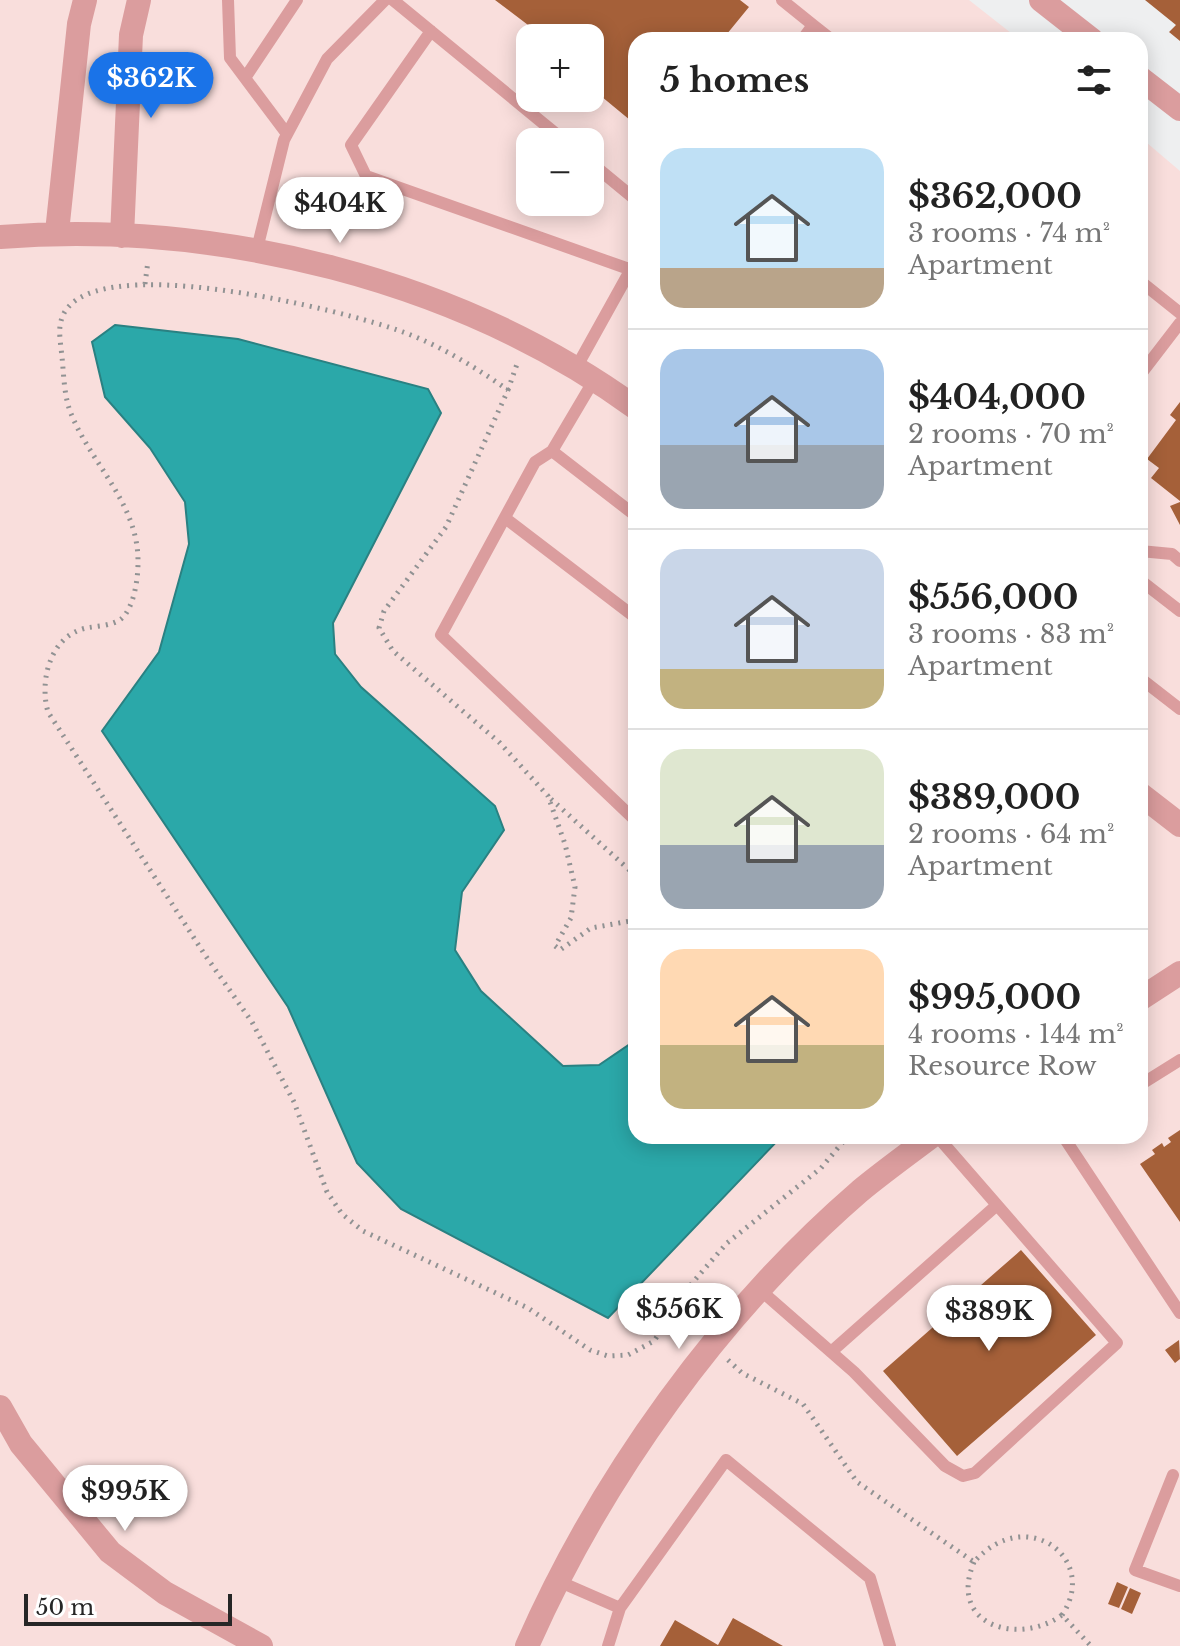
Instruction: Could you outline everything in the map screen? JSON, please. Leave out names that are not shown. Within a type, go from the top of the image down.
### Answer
[{"type":"street","points":[[57,232],[79,24],[85,0]]},
{"type":"street","points":[[122,236],[131,35],[139,0]]},
{"type":"street","points":[[1041,0],[1082,32]]},
{"type":"street","points":[[1148,84],[1180,109]]},
{"type":"street","points":[[0,237],[57,232],[122,236],[301,259],[393,284],[484,320],[585,374],[628,403]]},
{"type":"street","points":[[1148,800],[1180,825]]},
{"type":"street","points":[[1148,994],[1180,973]]},
{"type":"street","points":[[527,1646],[591,1515],[649,1427],[759,1289],[861,1190],[924,1144]]},
{"type":"street","points":[[0,1407],[21,1444],[110,1552],[165,1593],[261,1646]]},
{"type":"lane","points":[[228,0],[230,58],[287,134]]},
{"type":"lane","points":[[245,78],[297,0]]},
{"type":"lane","points":[[256,253],[287,134],[327,59],[385,0]]},
{"type":"lane","points":[[393,0],[549,128]]},
{"type":"lane","points":[[782,0],[822,32]]},
{"type":"lane","points":[[808,32],[813,25]]},
{"type":"lane","points":[[431,31],[351,145],[366,176],[628,263]]},
{"type":"lane","points":[[604,174],[628,193]]},
{"type":"lane","points":[[628,273],[552,451],[535,462],[441,635],[628,813]]},
{"type":"lane","points":[[1148,287],[1180,313]]},
{"type":"lane","points":[[1148,365],[1180,323]]},
{"type":"lane","points":[[552,451],[628,510]]},
{"type":"lane","points":[[505,518],[628,612]]},
{"type":"lane","points":[[1148,552],[1172,554],[1180,561]]},
{"type":"lane","points":[[1148,586],[1180,611]]},
{"type":"lane","points":[[1148,684],[1180,709]]},
{"type":"lane","points":[[1148,1080],[1180,1060]]},
{"type":"lane","points":[[759,1289],[831,1352],[945,1466],[963,1476],[975,1473],[1117,1343],[942,1144]]},
{"type":"lane","points":[[1068,1144],[1180,1313]]},
{"type":"lane","points":[[831,1352],[997,1205]]},
{"type":"lane","points":[[608,1646],[620,1608],[726,1460],[870,1578],[890,1646]]},
{"type":"lane","points":[[1173,1475],[1135,1570],[1180,1586]]},
{"type":"lane","points":[[558,1581],[620,1608]]},
{"type":"path","points":[[628,869],[548,796],[500,743],[393,651],[379,628],[384,611],[446,527],[508,390],[441,348],[328,308],[195,288],[139,284],[105,287],[74,300],[60,322],[68,405],[80,434],[128,512],[138,564],[129,607],[119,620],[77,631],[56,650],[46,672],[48,712],[264,1042],[306,1129],[327,1192],[342,1214],[363,1231],[528,1308],[590,1350],[608,1356],[628,1355],[654,1341],[693,1282],[727,1243],[821,1168],[841,1144]]},
{"type":"path","points":[[548,796],[565,844],[575,887],[571,918],[555,946],[560,950],[597,926],[628,921]]},
{"type":"path","points":[[735,1367],[803,1404],[857,1482],[974,1562]]},
{"type":"path","points":[[996,1635],[981,1625],[967,1599],[967,1580],[974,1562],[995,1542],[1023,1535],[1049,1543],[1063,1558],[1071,1580],[1073,1594],[1062,1615],[1041,1633]]},
{"type":"path","points":[[1062,1615],[1091,1646]]},
{"type":"shaded area","points":[[0,0],[969,0],[1010,32],[628,32],[628,1144],[1148,1144],[1148,144],[1180,171],[1180,1646],[0,1646]]},
{"type":"water","points":[[115,325],[238,339],[428,389],[441,413],[333,623],[335,654],[361,687],[495,806],[504,830],[462,892],[455,950],[481,991],[563,1066],[599,1065],[628,1045],[628,1144],[774,1144],[608,1318],[401,1209],[357,1163],[288,1007],[102,731],[159,652],[189,544],[185,502],[150,448],[105,397],[92,342]]},
{"type":"building","points":[[495,0],[740,0],[749,7],[729,32],[628,32],[628,118],[604,99],[604,24],[527,24]]},
{"type":"building","points":[[1145,0],[1180,0],[1180,41],[1169,32],[1176,25]]},
{"type":"building","points":[[1180,402],[1180,501],[1151,478],[1159,468],[1148,460],[1176,420],[1170,415]]},
{"type":"building","points":[[1180,502],[1180,525],[1170,506]]},
{"type":"building","points":[[1180,1130],[1180,1222],[1140,1164],[1155,1154],[1152,1150],[1162,1143],[1164,1147],[1171,1142],[1168,1138]]},
{"type":"building","points":[[1021,1250],[1096,1335],[957,1456],[883,1371]]},
{"type":"building","points":[[1179,1340],[1180,1359],[1175,1363],[1165,1350]]},
{"type":"building","points":[[1117,1582],[1128,1587],[1119,1608],[1108,1604]]},
{"type":"building","points":[[1130,1588],[1141,1593],[1132,1614],[1121,1609]]},
{"type":"building","points":[[733,1618],[783,1646],[660,1646],[675,1620],[718,1645]]}]
